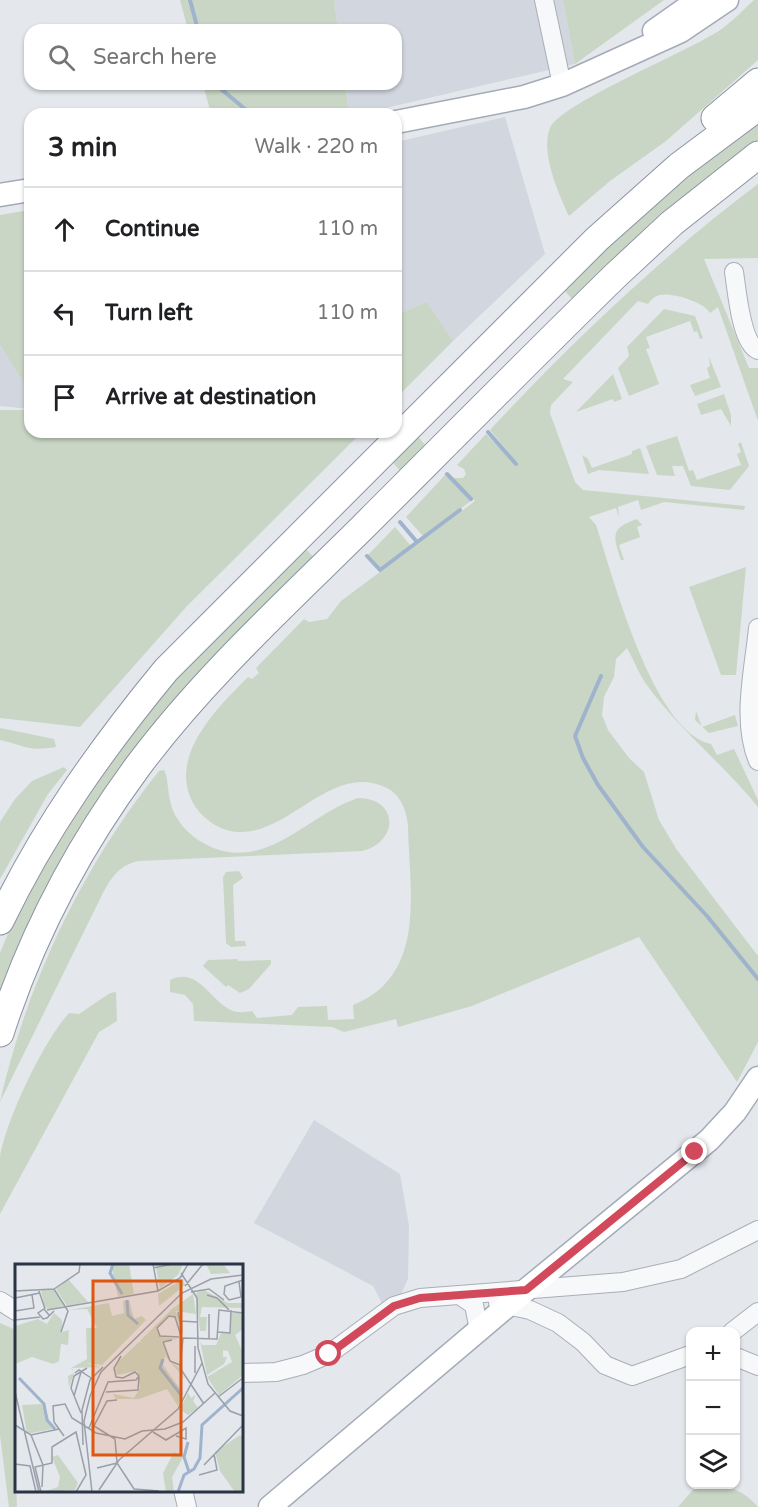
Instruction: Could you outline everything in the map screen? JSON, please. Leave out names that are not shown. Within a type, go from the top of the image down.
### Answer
[{"type":"highway","points":[[638,201],[650,172],[758,82]]},
{"type":"highway","points":[[402,432],[638,201],[717,135],[758,107]]},
{"type":"highway","points":[[0,1034],[24,965],[74,864],[114,800],[171,726],[288,602],[615,276],[672,223],[758,155]]},
{"type":"highway","points":[[0,921],[28,866],[71,793],[117,729],[166,670],[396,438]]},
{"type":"main road","points":[[607,65],[698,0]]},
{"type":"main road","points":[[402,121],[484,106],[562,85],[681,31],[727,0]]},
{"type":"main road","points":[[0,195],[24,191]]},
{"type":"main road","points":[[270,1507],[508,1305],[714,1136],[735,1112],[758,1078]]},
{"type":"street","points":[[544,0],[562,85]]},
{"type":"street","points":[[734,272],[746,334],[750,346],[758,350]]},
{"type":"street","points":[[758,628],[750,706],[752,742],[758,761]]},
{"type":"street","points":[[243,1373],[276,1372],[303,1365],[329,1354],[394,1306],[420,1298],[623,1282],[681,1269],[758,1230]]},
{"type":"street","points":[[461,1296],[530,1310],[558,1323],[583,1342],[605,1365],[632,1376],[686,1356]]},
{"type":"street","points":[[461,1296],[474,1305],[479,1330]]},
{"type":"street","points":[[0,1301],[15,1310]]},
{"type":"street","points":[[738,1327],[758,1312]]},
{"type":"street","points":[[740,1359],[758,1366]]},
{"type":"street","points":[[183,1492],[187,1507]]},
{"type":"shaded area","points":[[334,0],[563,0],[575,64],[386,108],[348,108],[346,90],[402,90],[402,24],[337,24]]},
{"type":"shaded area","points":[[505,117],[545,254],[453,341],[427,302],[402,312],[402,141]]},
{"type":"shaded area","points":[[0,345],[24,383],[24,408],[0,406]]},
{"type":"shaded area","points":[[314,1120],[400,1174],[409,1226],[408,1279],[398,1301],[385,1309],[373,1286],[254,1223]]},
{"type":"green space","points":[[180,0],[334,0],[337,24],[186,24]]},
{"type":"green space","points":[[563,0],[664,0],[575,64]]},
{"type":"green space","points":[[754,0],[758,0],[758,60],[666,141],[610,181],[569,216],[549,161],[547,149],[550,128],[560,117],[602,91],[723,28]]},
{"type":"green space","points":[[205,90],[346,90],[348,108],[209,108]]},
{"type":"green space","points":[[758,122],[758,140],[663,215],[573,300],[563,289],[661,197]]},
{"type":"green space","points":[[758,184],[758,258],[704,259],[749,368],[758,368],[758,421],[718,307],[710,313],[695,302],[665,294],[656,296],[648,304],[638,301],[563,379],[573,382],[551,405],[550,413],[575,482],[583,490],[745,506],[744,510],[664,502],[641,510],[638,500],[618,507],[619,517],[616,508],[589,517],[596,525],[638,650],[671,712],[690,733],[711,744],[717,755],[734,749],[758,800],[758,807],[661,704],[645,683],[627,648],[616,659],[614,677],[604,697],[602,715],[608,730],[629,758],[644,772],[659,820],[677,850],[758,956],[758,1042],[737,1082],[639,937],[472,1006],[398,1027],[396,1019],[344,1032],[332,1027],[194,1021],[193,1004],[185,995],[170,992],[170,980],[180,977],[197,981],[225,1007],[235,1012],[252,1011],[257,1018],[292,1015],[298,1007],[327,1006],[328,1020],[354,1019],[353,1005],[377,992],[393,974],[404,952],[411,903],[406,815],[400,799],[387,788],[367,782],[348,784],[330,790],[277,822],[259,829],[234,832],[206,818],[197,809],[188,791],[186,773],[190,755],[209,720],[248,677],[252,679],[259,673],[256,668],[304,619],[309,622],[327,619],[341,601],[475,501],[452,478],[463,478],[466,474],[464,469],[457,465],[486,434],[508,456],[510,454],[490,430],[619,301],[687,240]]},
{"type":"green space","points":[[24,211],[24,383],[0,345],[0,215]]},
{"type":"green space","points":[[427,302],[453,341],[402,392],[402,312]]},
{"type":"green space","points":[[664,309],[695,316],[703,338],[700,339],[697,331],[694,332],[690,321],[646,337],[650,348],[646,349],[659,384],[629,396],[618,368],[629,356],[627,347]]},
{"type":"green space","points":[[709,357],[721,387],[695,396],[690,385],[710,378],[707,368],[710,366]]},
{"type":"green space","points":[[613,374],[622,399],[614,402],[613,399],[576,412]]},
{"type":"green space","points":[[724,394],[731,415],[731,426],[721,409],[701,415],[697,404]]},
{"type":"green space","points":[[0,410],[24,410],[24,438],[356,438],[187,606],[80,727],[0,718]]},
{"type":"green space","points":[[416,434],[426,446],[400,471],[391,460]]},
{"type":"green space","points":[[677,436],[689,471],[693,470],[697,480],[741,465],[737,454],[741,452],[738,444],[741,442],[749,466],[730,490],[691,486],[683,466],[672,466],[675,476],[657,475],[646,446]]},
{"type":"green space","points":[[640,448],[649,474],[599,470],[588,474],[582,455],[588,459],[592,468],[632,454],[632,451]]},
{"type":"green space","points":[[445,475],[471,501],[423,536],[406,517]]},
{"type":"green space","points":[[637,519],[642,525],[637,527],[640,537],[619,545],[624,560],[621,560],[616,545],[616,534],[622,526]]},
{"type":"green space","points":[[395,527],[411,546],[380,568],[368,555]]},
{"type":"green space","points":[[303,547],[314,557],[54,872],[0,994],[0,953],[7,936],[24,899],[90,786],[167,689]]},
{"type":"green space","points":[[746,567],[736,675],[721,675],[689,587]]},
{"type":"green space","points":[[696,711],[702,726],[695,720]]},
{"type":"green space","points":[[735,715],[738,726],[709,733],[702,727]]},
{"type":"green space","points":[[0,728],[54,739],[56,747],[32,748],[0,740]]},
{"type":"green space","points":[[64,767],[67,770],[48,794],[0,879],[0,822],[15,799],[32,781]]},
{"type":"green space","points":[[164,770],[171,805],[183,826],[203,843],[228,852],[248,852],[267,847],[358,798],[371,800],[381,805],[387,812],[388,830],[374,846],[362,851],[138,861],[119,870],[101,897],[0,1102],[25,1014],[61,928],[105,846],[159,771]]},
{"type":"green space","points":[[239,871],[243,878],[233,885],[235,941],[245,941],[246,946],[231,947],[226,943],[223,877],[226,872]]},
{"type":"green space","points":[[238,959],[238,961],[271,960],[271,964],[249,989],[240,993],[228,985],[226,987],[203,966],[208,960]]},
{"type":"green space","points":[[116,992],[117,1021],[99,1032],[0,1214],[0,1158],[3,1143],[27,1082],[48,1042],[69,1013],[79,1014],[110,993]]},
{"type":"green space","points":[[0,1323],[15,1330],[15,1492],[17,1507],[9,1507],[0,1435]]},
{"type":"green space","points":[[694,1489],[733,1489],[752,1500],[758,1507],[678,1507]]},
{"type":"waterway","points":[[190,0],[196,24]]},
{"type":"waterway","points":[[222,90],[244,108]]},
{"type":"waterway","points":[[488,432],[516,464]]},
{"type":"waterway","points":[[447,474],[471,499]]},
{"type":"waterway","points":[[367,556],[380,570],[460,510]]},
{"type":"waterway","points":[[400,522],[417,542]]},
{"type":"waterway","points":[[601,676],[575,736],[583,758],[598,785],[643,847],[707,916],[758,979]]},
{"type":"route","points":[[329,1354],[394,1306],[420,1298],[526,1290],[695,1152]]}]
